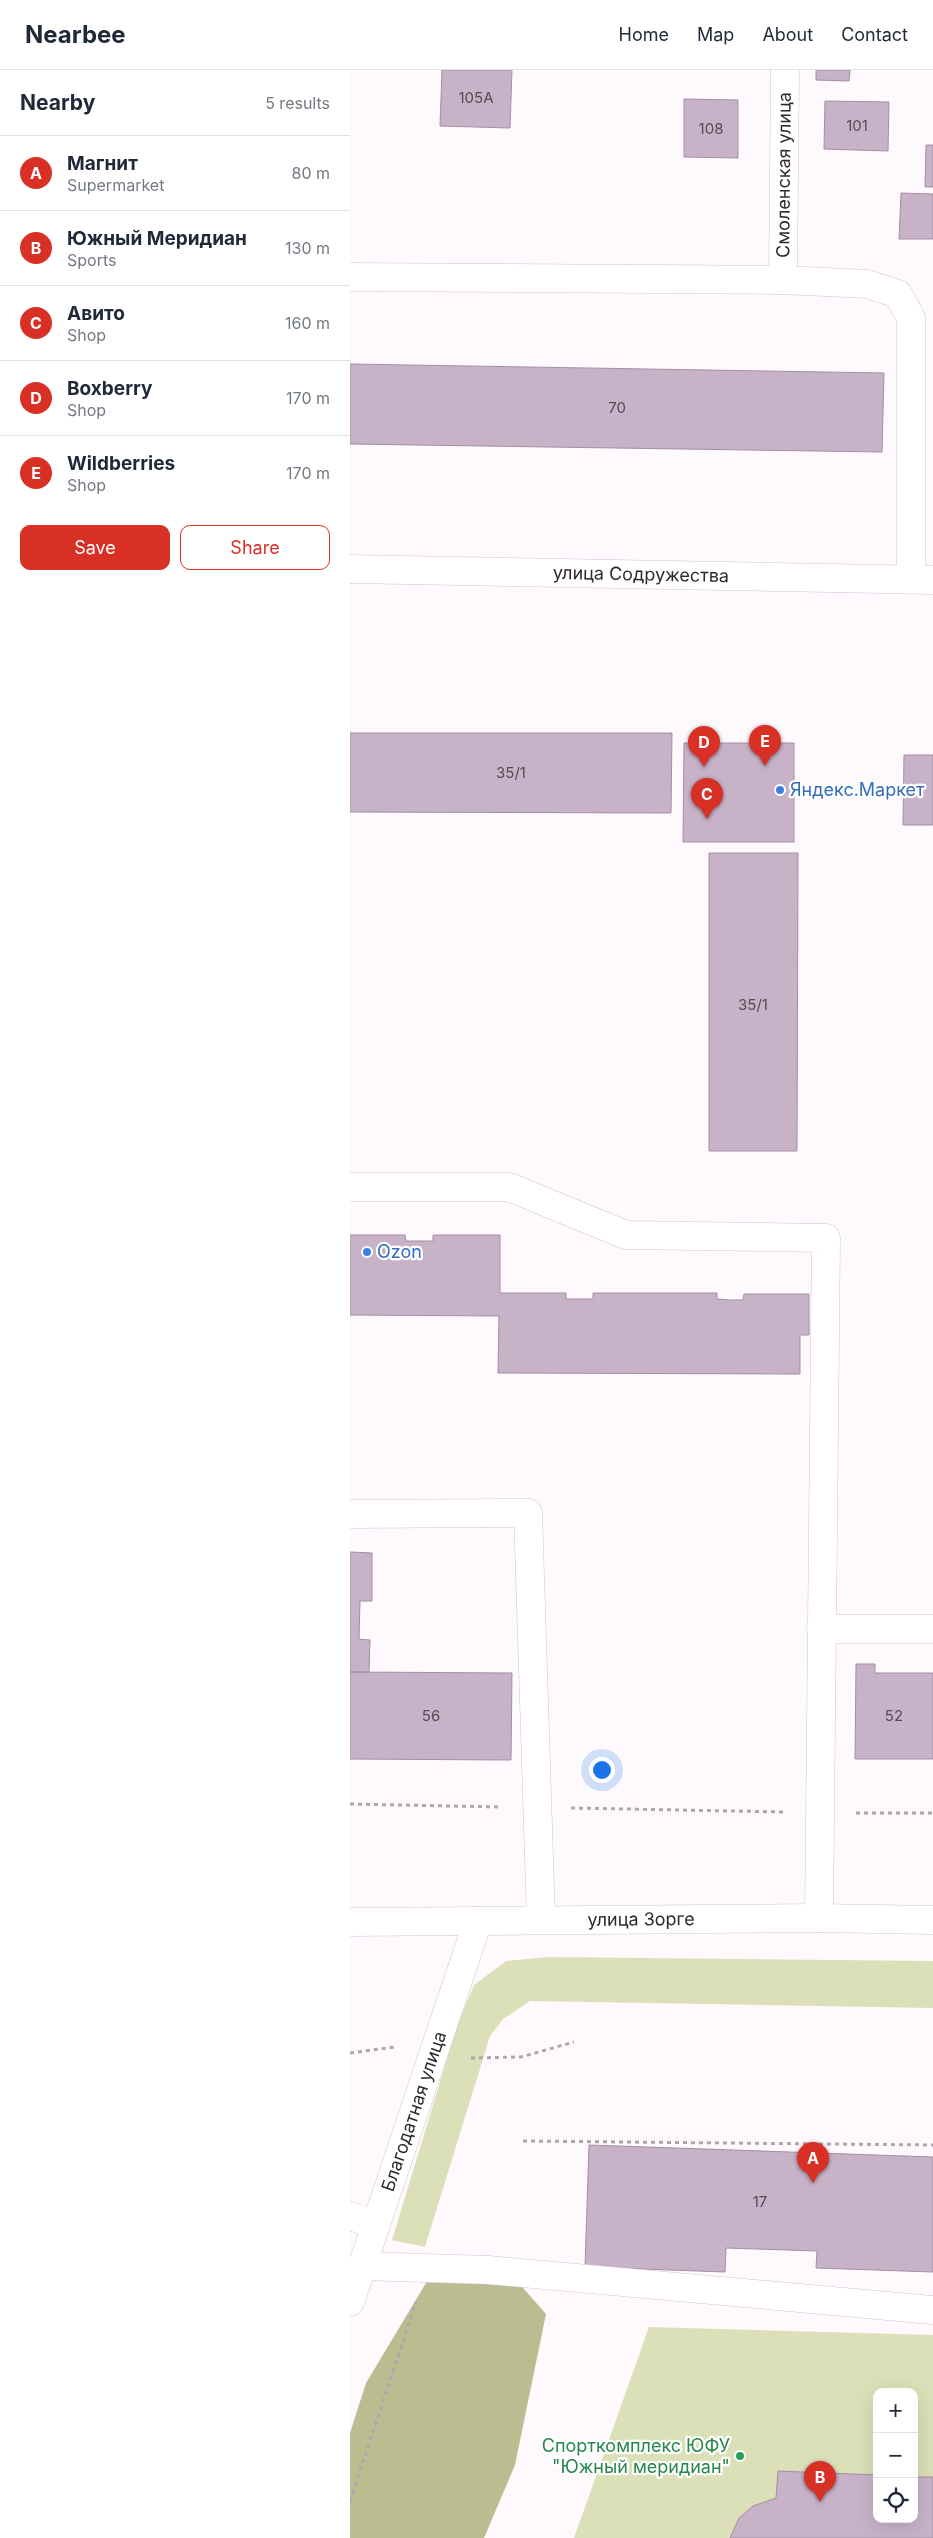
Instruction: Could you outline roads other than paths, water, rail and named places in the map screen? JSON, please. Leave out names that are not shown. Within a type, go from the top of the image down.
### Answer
[{"type":"street","name":"Смоленская улица","points":[[783,280],[785,70]]},
{"type":"street","points":[[350,277],[783,280],[867,284],[898,294],[911,318],[922,579]]},
{"type":"street","name":"улица Содружества","points":[[350,569],[922,579]]},
{"type":"street","points":[[350,1187],[509,1187],[626,1235],[826,1238],[819,1918]]},
{"type":"street","points":[[350,1514],[528,1513],[541,1920]]},
{"type":"street","points":[[821,1629],[933,1628]]},
{"type":"street","name":"улица Зорге","points":[[350,1922],[819,1918],[933,1920]]},
{"type":"street","name":"Благодатная улица","points":[[350,2302],[478,1921]]},
{"type":"street","points":[[350,2216],[376,2224]]},
{"type":"street","points":[[362,2266],[488,2270],[933,2310]]},
{"type":"place","name":"Wildberries","points":[[765,766]]},
{"type":"place","name":"Boxberry","points":[[704,767]]},
{"type":"place","name":"Яндекс.Маркет","points":[[780,790]]},
{"type":"place","name":"Авито","points":[[707,819]]},
{"type":"place","name":"Ozon","points":[[367,1252]]},
{"type":"place","name":"Магнит","points":[[813,2183]]},
{"type":"place","name":"Спорткомплекс ЮФУ \"Южный меридиан\"","points":[[740,2456]]},
{"type":"place","name":"Южный Меридиан","points":[[820,2502]]}]
